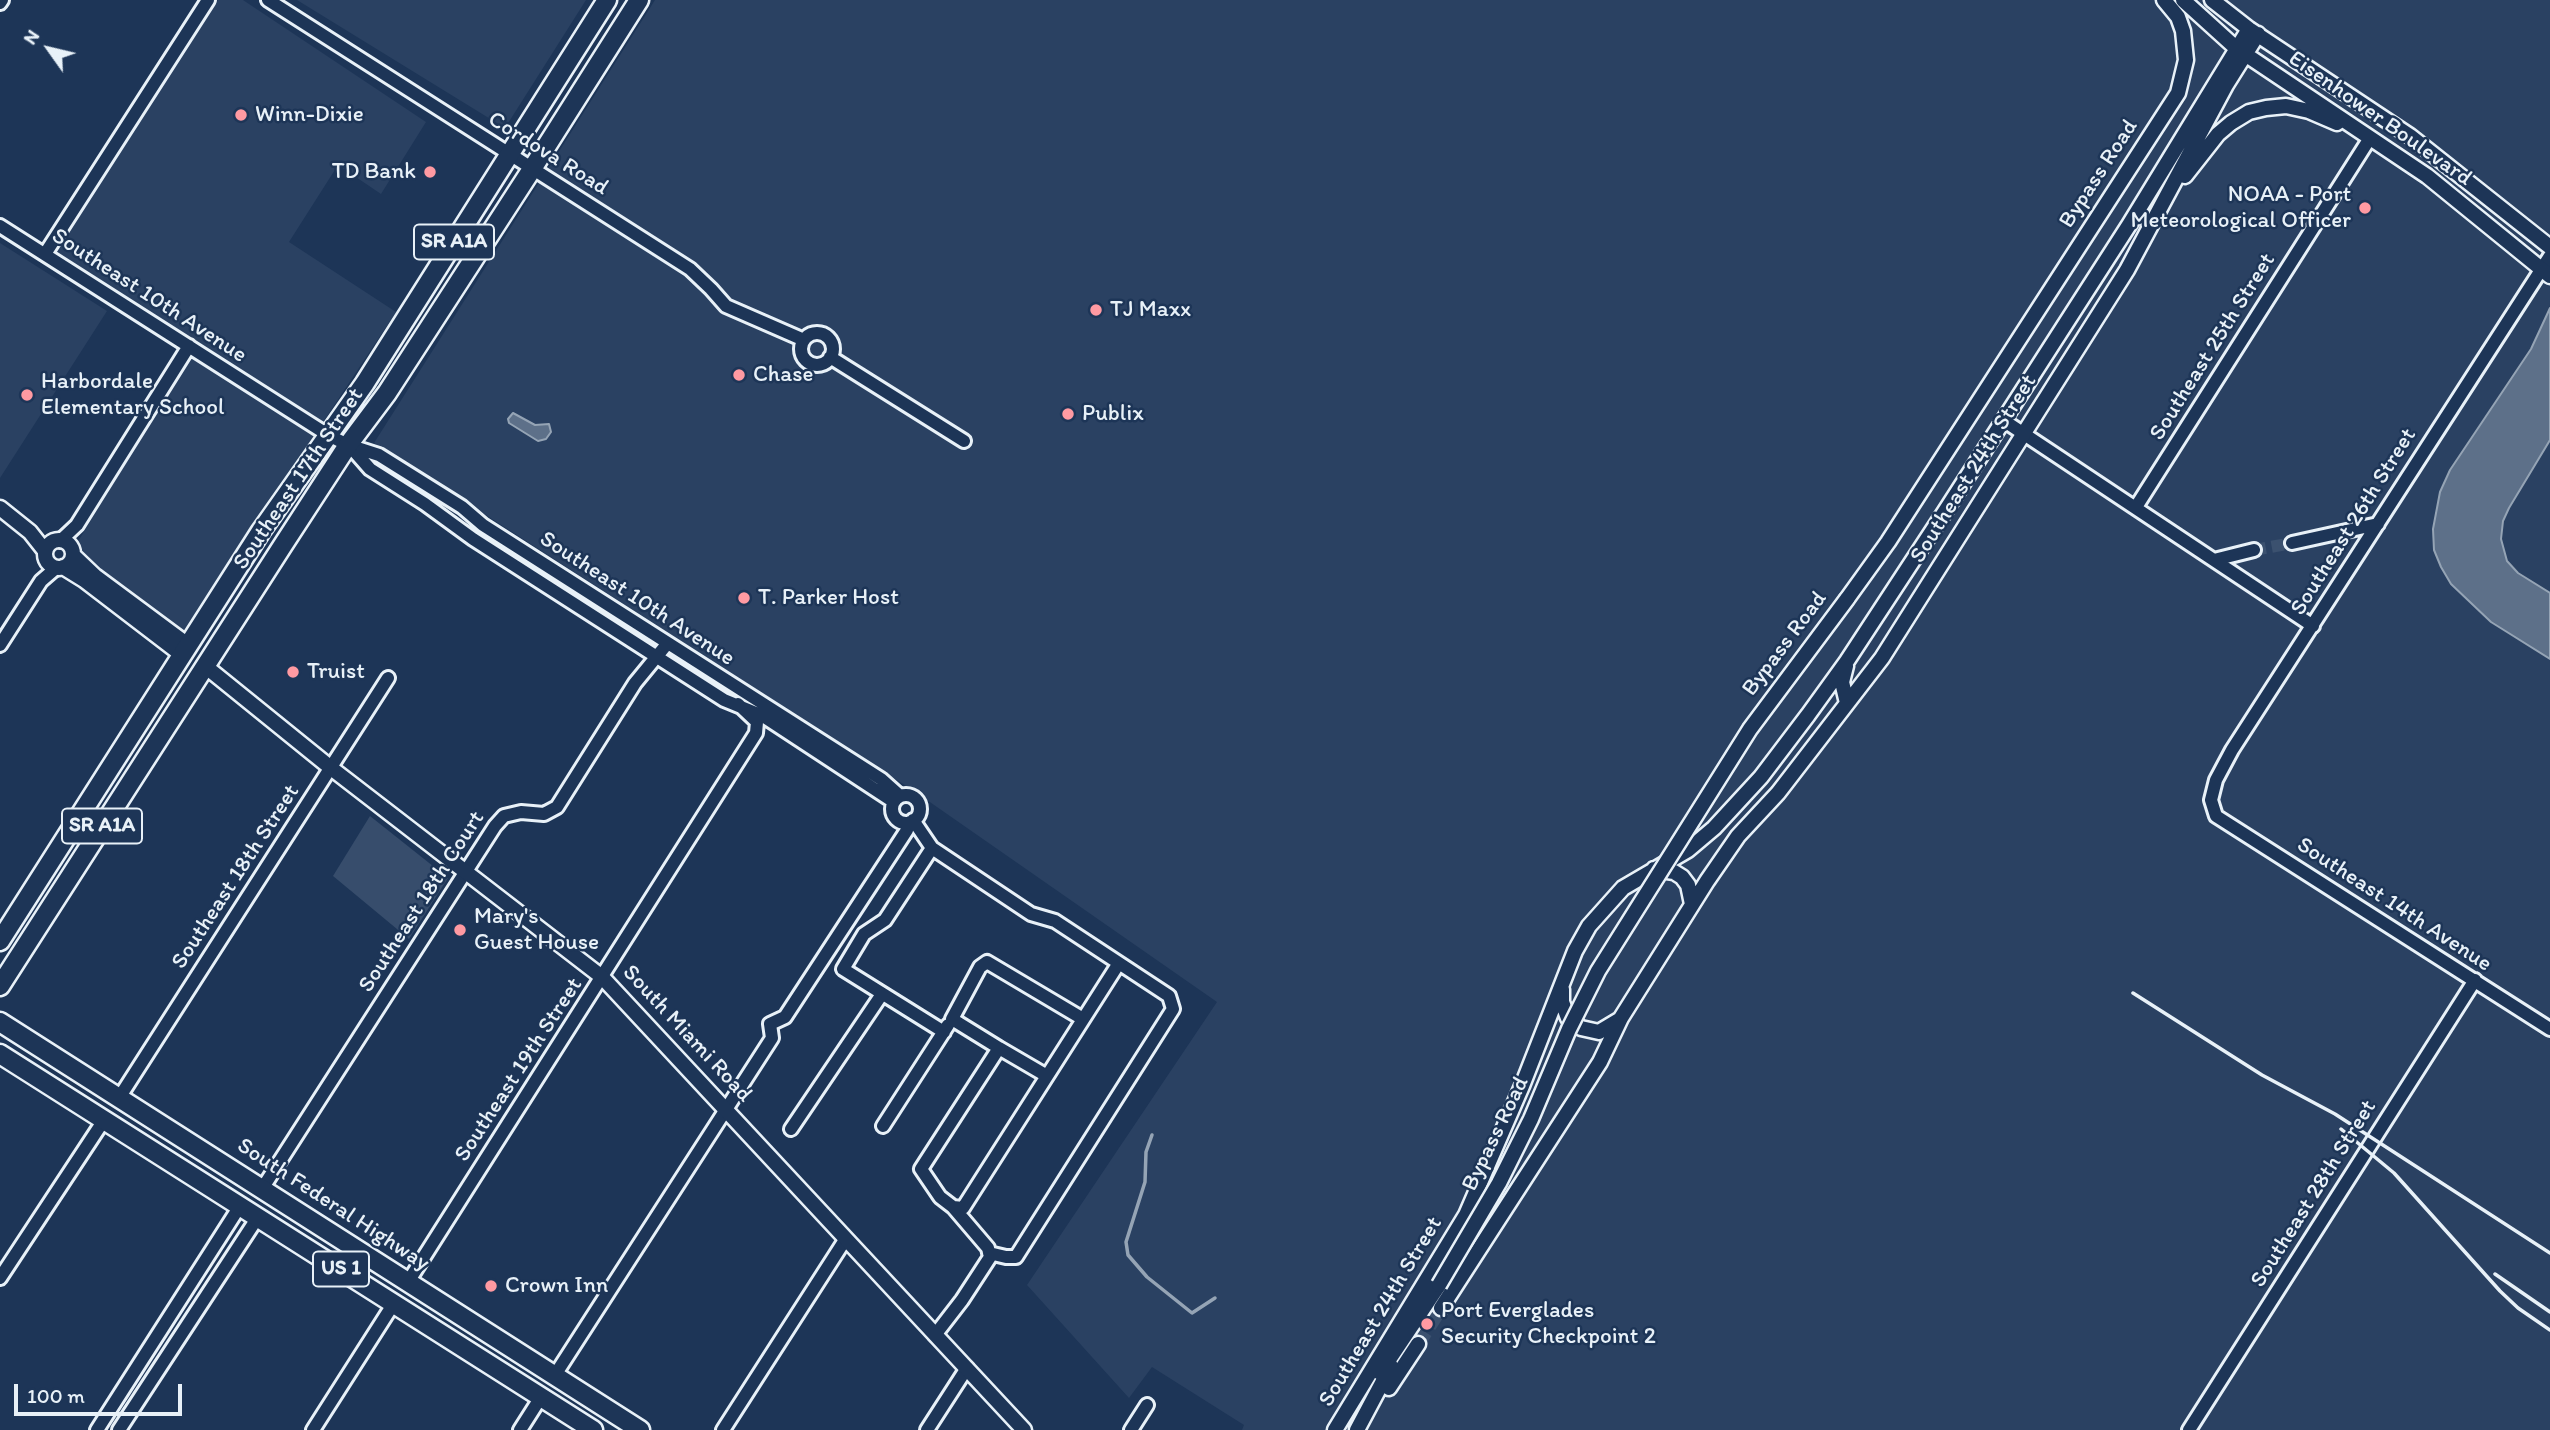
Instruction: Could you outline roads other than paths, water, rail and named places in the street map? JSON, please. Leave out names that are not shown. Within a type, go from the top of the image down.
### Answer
[{"type":"main road","name":"Southeast 17th Street","points":[[0,941],[261,531],[365,383],[607,0]]},
{"type":"main road","name":"Southeast 17th Street","points":[[0,986],[348,445],[387,393],[532,169],[635,3]]},
{"type":"main road","points":[[204,620],[202,643],[205,666]]},
{"type":"main road","name":"South Federal Highway","points":[[0,1022],[640,1430]]},
{"type":"main road","name":"US 1","points":[[0,1054],[593,1430]]},
{"type":"main road","points":[[217,1191],[247,1193],[262,1189]]},
{"type":"main road","points":[[240,1206],[288,1205]]},
{"type":"main road","points":[[508,1377],[534,1380],[555,1376]]},
{"type":"main road","points":[[541,1397],[559,1391],[580,1392]]},
{"type":"street","points":[[45,254],[208,0]]},
{"type":"street","name":"Cordova Road","points":[[268,0],[286,5],[509,155],[690,268],[726,306],[804,340]]},
{"type":"street","name":"Bypass Road","points":[[1346,1414],[1371,1385],[1439,1285],[1499,1183],[1531,1119],[1593,979],[1750,729],[1895,531],[2178,93],[2186,60],[2183,32],[2178,17],[2164,0]]},
{"type":"street","name":"Eisenhower Boulevard","points":[[2183,0],[2241,51],[2474,212],[2545,272]]},
{"type":"street","name":"Eisenhower Boulevard","points":[[2212,0],[2253,32],[2410,136],[2550,247]]},
{"type":"street","name":"Southeast 24th Street","points":[[1335,1430],[1466,1215],[1522,1086],[1575,951],[1589,926],[1623,888],[1688,850],[1714,828],[1761,777],[1808,715],[1847,661],[1944,513],[2253,32]]},
{"type":"street","name":"Southeast 24th Street","points":[[1441,1308],[1600,1062],[1621,1018],[1738,836],[1778,793],[1882,658],[2127,270],[2226,85],[2241,51]]},
{"type":"street","points":[[2154,219],[2218,134],[2249,112],[2286,106],[2309,111],[2370,138]]},
{"type":"street","name":"Southeast 25th Street","points":[[2136,507],[2370,138]]},
{"type":"street","name":"Southeast 10th Avenue","points":[[0,226],[328,435],[379,455],[462,507],[483,525],[881,779],[897,799]]},
{"type":"street","name":"Southeast 26th Street","points":[[2216,816],[2211,800],[2216,780],[2378,523],[2545,272],[2550,256]]},
{"type":"street","points":[[2070,314],[2091,327]]},
{"type":"street","points":[[814,333],[825,335],[832,345],[830,357],[820,365],[808,362],[801,352],[804,340],[814,333]]},
{"type":"street","points":[[0,645],[189,346]]},
{"type":"street","points":[[830,357],[964,441]]},
{"type":"street","points":[[2003,420],[2313,626]]},
{"type":"street","name":"Southeast 10th Avenue","points":[[348,445],[370,469],[724,700],[763,716],[897,799],[910,796],[917,802],[919,811],[911,821],[903,822],[895,818],[892,811],[897,799]]},
{"type":"street","points":[[0,508],[58,554],[94,576],[185,650]]},
{"type":"street","points":[[1944,513],[1965,527]]},
{"type":"street","points":[[2292,542],[2378,523]]},
{"type":"street","points":[[2214,560],[2254,550]]},
{"type":"street","points":[[588,613],[597,599]]},
{"type":"street","name":"Southeast 18th Court","points":[[262,1189],[495,826],[504,816],[521,812],[544,814],[557,807],[635,683],[667,644]]},
{"type":"street","points":[[1847,661],[1842,682],[1847,703]]},
{"type":"street","name":"South Miami Road","points":[[205,666],[331,768],[602,977],[727,1108],[845,1240],[1024,1430]]},
{"type":"street","name":"Southeast 18th Street","points":[[118,1098],[388,678]]},
{"type":"street","name":"Southeast 19th Street","points":[[408,1282],[756,733],[757,722],[738,704]]},
{"type":"street","points":[[1808,715],[1820,715],[1822,721],[1810,740],[1808,753]]},
{"type":"street","name":"Southeast 14th Avenue","points":[[2216,816],[2550,1029]]},
{"type":"street","points":[[555,1376],[772,1038],[770,1024],[785,1017],[911,821]]},
{"type":"street","name":"Southeast 10th Avenue","points":[[911,821],[932,848],[1031,914],[1055,921],[1169,996],[1173,1009],[1016,1257],[989,1253]]},
{"type":"street","points":[[932,848],[886,920],[864,934],[843,969],[944,1032]]},
{"type":"street","points":[[1653,869],[1674,872],[1682,877],[1688,886],[1692,904]]},
{"type":"street","points":[[883,1126],[952,1019],[980,967],[987,962],[1083,1019]]},
{"type":"street","points":[[953,1207],[963,1208],[1119,963]]},
{"type":"street","name":"Southeast 28th Street","points":[[2189,1430],[2474,981]]},
{"type":"street","points":[[1562,984],[1562,1002],[1568,1018],[1581,1028],[1599,1032],[1614,1025],[1621,1018]]},
{"type":"street","points":[[791,1129],[882,994]]},
{"type":"street","points":[[952,1019],[1047,1076]]},
{"type":"street","points":[[935,1335],[990,1257],[988,1248],[953,1207],[940,1197],[921,1169],[999,1048]]},
{"type":"street","points":[[0,1278],[104,1120]]},
{"type":"street","points":[[97,1430],[240,1206]]},
{"type":"street","points":[[119,1430],[258,1217]]},
{"type":"street","points":[[723,1430],[845,1240]]},
{"type":"street","points":[[313,1430],[394,1303]]},
{"type":"street","name":"Bypass Road","points":[[1359,1430],[1412,1328]]},
{"type":"street","name":"Southeast 24th Street","points":[[1359,1430],[1418,1344]]},
{"type":"street","points":[[927,1430],[967,1368]]},
{"type":"street","points":[[520,1430],[541,1397]]},
{"type":"street","points":[[1131,1430],[1147,1405]]},
{"type":"waterway","points":[[1152,1135],[1146,1152],[1145,1182],[1126,1242],[1128,1255],[1147,1277],[1192,1313],[1215,1298]]},
{"type":"tunnel","points":[[2254,550],[2292,543]]},
{"type":"tunnel","points":[[1418,1344],[1441,1308]]},
{"type":"railway","points":[[2133,993],[2262,1075],[2335,1114],[2550,1253]]},
{"type":"railway","points":[[2341,1129],[2394,1173],[2500,1291],[2518,1308],[2550,1330]]},
{"type":"railway","points":[[2495,1274],[2550,1312]]},
{"type":"place","name":"Winn-Dixie","points":[[241,115]]},
{"type":"place","name":"TD Bank","points":[[430,172]]},
{"type":"place","name":"NOAA - Port Meteorological Officer","points":[[2365,208]]},
{"type":"place","name":"TJ Maxx","points":[[1096,310]]},
{"type":"place","name":"Chase","points":[[739,375]]},
{"type":"place","name":"Harbordale Elementary School","points":[[27,395]]},
{"type":"place","name":"Publix","points":[[1068,414]]},
{"type":"place","name":"T. Parker Host","points":[[744,598]]},
{"type":"place","name":"Truist","points":[[293,672]]},
{"type":"place","name":"Mary's Guest House","points":[[460,930]]},
{"type":"place","name":"Crown Inn","points":[[491,1286]]},
{"type":"place","name":"Port Everglades Security Checkpoint 2","points":[[1427,1324]]}]
